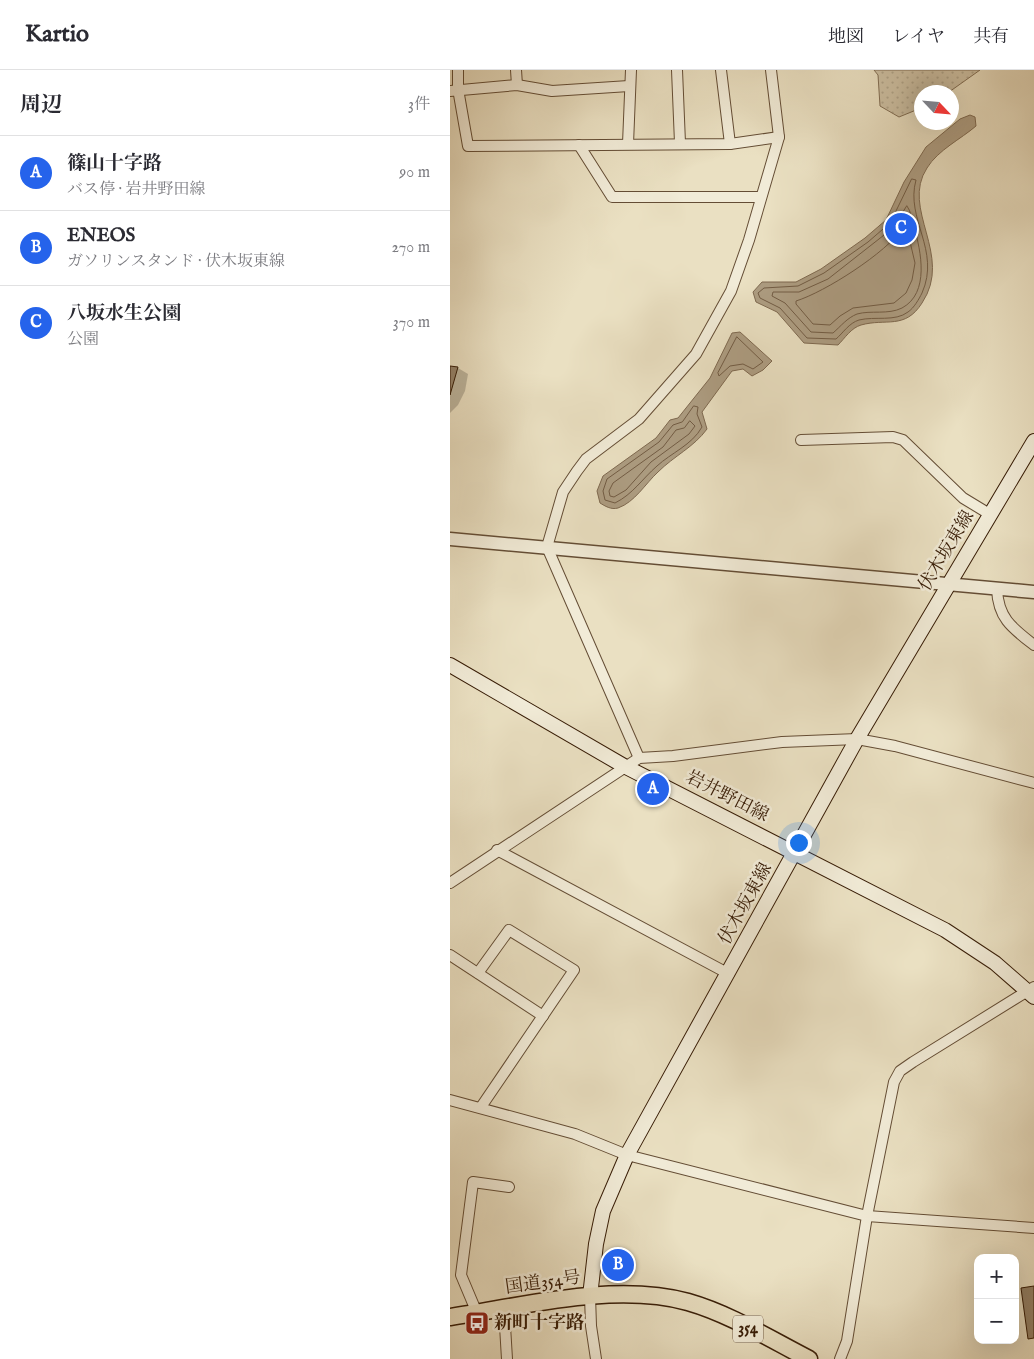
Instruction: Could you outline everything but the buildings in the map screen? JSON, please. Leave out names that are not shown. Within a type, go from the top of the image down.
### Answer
[{"type":"highway","name":"国道354号","points":[[450,1317],[590,1296],[639,1294],[686,1302],[730,1319],[809,1359]]},
{"type":"main road","name":"伏木坂東線","points":[[590,1296],[596,1244],[603,1211],[627,1155],[729,974],[857,739],[1034,441]]},
{"type":"main road","name":"岩井野田線","points":[[450,666],[624,766],[796,852],[945,930],[973,947],[1032,991]]},
{"type":"street","points":[[458,70],[454,90],[468,146],[730,144],[779,137]]},
{"type":"street","points":[[516,70],[518,85]]},
{"type":"street","points":[[628,144],[631,70]]},
{"type":"street","points":[[677,70],[680,143]]},
{"type":"street","points":[[721,70],[730,144]]},
{"type":"street","points":[[639,758],[548,547],[563,492],[577,471],[586,459],[639,419],[696,354],[731,291],[762,198],[779,137],[771,70]]},
{"type":"street","points":[[454,90],[518,85],[552,91],[629,86]]},
{"type":"street","points":[[579,144],[612,197],[762,198]]},
{"type":"street","points":[[801,440],[893,437],[903,440],[963,498],[991,516]]},
{"type":"street","points":[[450,539],[1034,592]]},
{"type":"street","points":[[997,589],[998,606],[1003,616],[1015,630],[1034,645]]},
{"type":"street","points":[[450,883],[624,766],[639,758],[681,755],[782,742],[857,739],[895,746],[1034,783]]},
{"type":"street","points":[[497,850],[729,974]]},
{"type":"street","points":[[478,973],[509,930],[574,970],[481,1107]]},
{"type":"street","points":[[450,954],[542,1016]]},
{"type":"street","points":[[840,1359],[847,1341],[866,1216],[890,1097],[900,1071],[1032,991]]},
{"type":"street","points":[[450,1100],[575,1134],[627,1155],[866,1216],[1034,1228]]},
{"type":"street","points":[[477,1313],[461,1275],[473,1182],[509,1187]]},
{"type":"street","points":[[590,1296],[591,1326],[596,1359]]},
{"type":"street","points":[[504,1309],[507,1359]]},
{"type":"shaded area","points":[[874,70],[980,70],[959,85],[914,85],[914,111],[899,117],[880,106],[878,75]]},
{"type":"water","points":[[970,115],[975,117],[976,126],[937,156],[927,168],[920,184],[919,200],[931,250],[932,267],[930,285],[916,311],[902,320],[857,326],[838,345],[804,343],[777,312],[756,302],[753,292],[762,282],[796,282],[821,269],[865,238],[886,220],[904,182],[926,147],[947,130],[959,130],[960,119]]},
{"type":"water","points":[[740,332],[772,361],[763,370],[752,376],[743,369],[732,371],[702,412],[707,429],[690,446],[664,466],[630,502],[618,508],[608,507],[600,503],[597,491],[603,476],[656,438],[670,420],[678,418],[710,378],[732,333]]},
{"type":"place","name":"八坂水生公園","points":[[901,229]]},
{"type":"place","name":"篠山十字路","points":[[653,789]]},
{"type":"place","name":"ENEOS","points":[[618,1265]]},
{"type":"place","name":"新町十字路","points":[[477,1323]]}]
